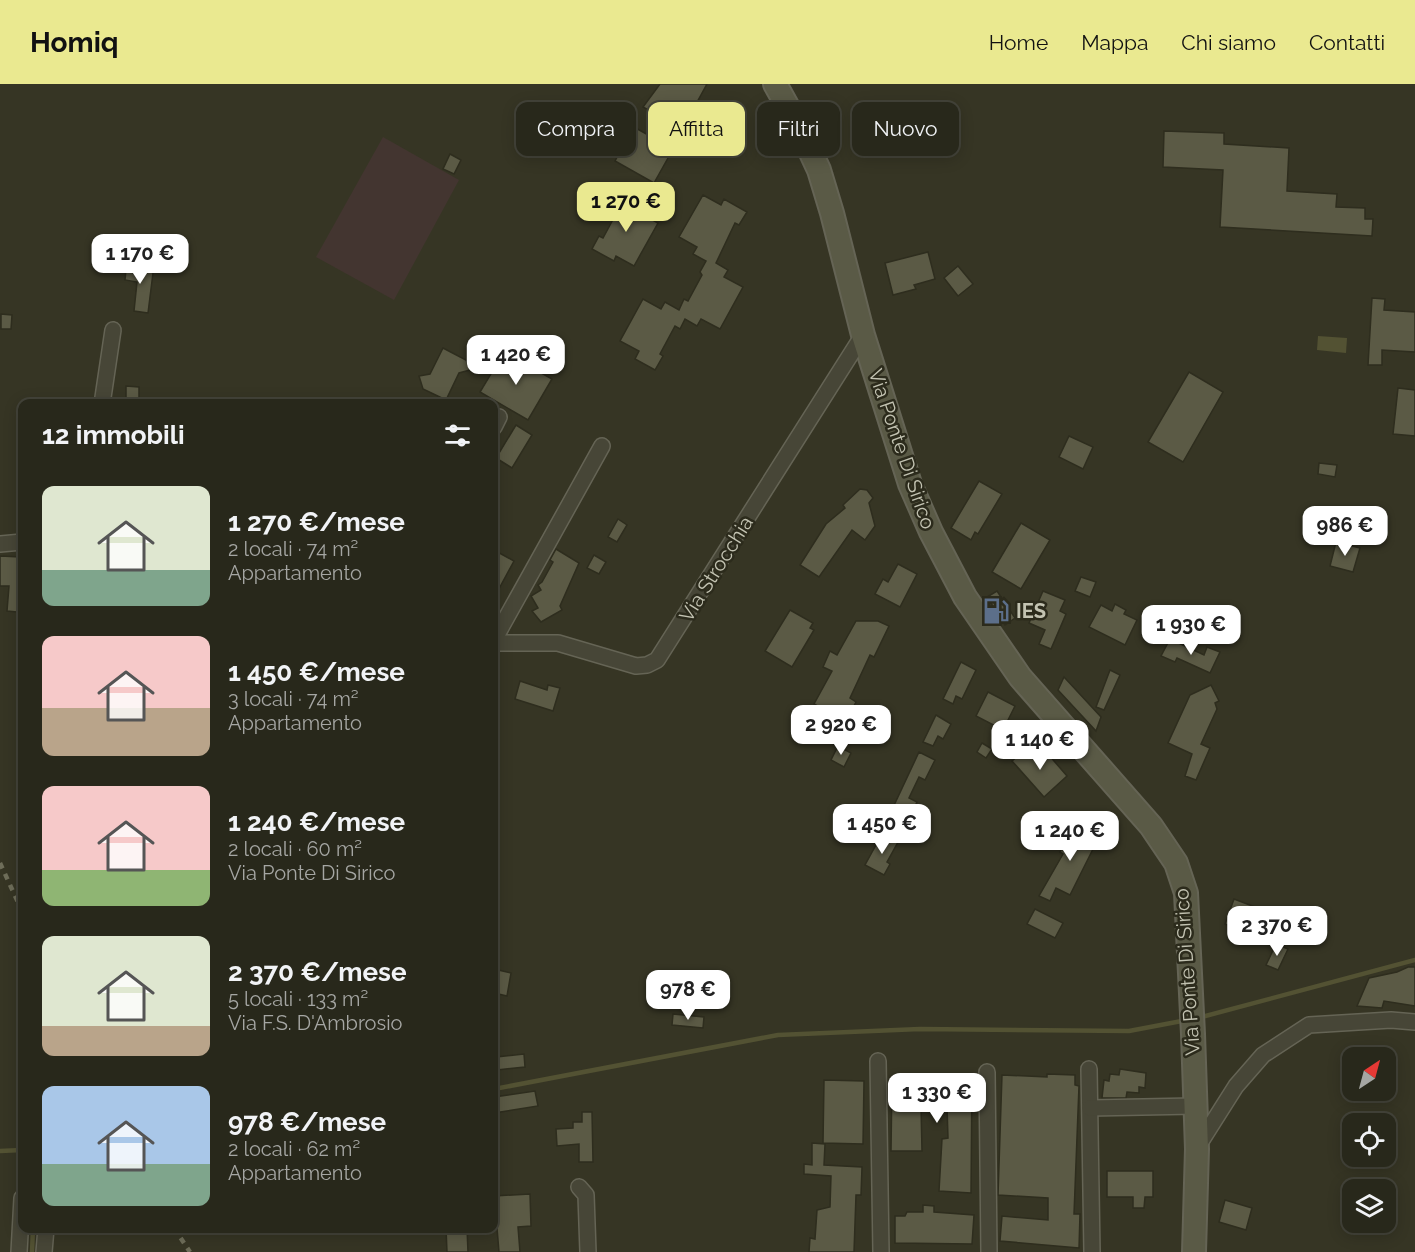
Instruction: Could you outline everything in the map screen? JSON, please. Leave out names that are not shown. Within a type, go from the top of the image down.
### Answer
[{"type":"street","name":"Via Ponte Di Sirico","points":[[775,84],[819,170],[863,335],[910,484],[931,532],[965,597],[1020,677],[1151,826],[1176,863],[1186,893],[1193,1034],[1197,1149],[1194,1252]]},
{"type":"street","points":[[103,399],[113,330]]},
{"type":"street","name":"Via Strocchia","points":[[498,641],[558,643],[636,666],[647,665],[657,660],[863,335]]},
{"type":"street","points":[[498,634],[602,446]]},
{"type":"street","points":[[0,544],[18,542]]},
{"type":"street","points":[[1197,1149],[1236,1086],[1263,1055],[1309,1025],[1390,1020],[1415,1022]]},
{"type":"street","points":[[878,1061],[881,1252]]},
{"type":"street","points":[[1089,1069],[1092,1252]]},
{"type":"street","points":[[987,1072],[989,1252]]},
{"type":"street","points":[[1090,1108],[1195,1106]]},
{"type":"street","points":[[579,1187],[586,1195],[588,1252]]},
{"type":"street","points":[[19,1252],[20,1233]]},
{"type":"street","points":[[44,1252],[46,1233]]},
{"type":"shaded area","points":[[383,137],[459,180],[394,300],[316,257]]},
{"type":"shaded area","points":[[1318,336],[1347,338],[1346,353],[1317,350]]},
{"type":"building","points":[[660,84],[707,84],[697,102],[648,102],[648,110],[643,107]]},
{"type":"building","points":[[636,128],[648,135],[648,156],[669,156],[654,183],[615,161],[618,156],[636,156]]},
{"type":"building","points":[[1164,131],[1224,133],[1224,144],[1289,148],[1287,191],[1337,194],[1336,207],[1365,208],[1365,219],[1373,219],[1372,236],[1220,227],[1223,170],[1163,167]]},
{"type":"building","points":[[450,154],[461,160],[454,174],[443,169]]},
{"type":"building","points":[[621,195],[644,205],[640,213],[658,223],[634,266],[616,256],[614,261],[592,249],[599,236],[603,238],[617,212],[613,209]]},
{"type":"building","points":[[703,195],[721,205],[724,199],[747,212],[739,225],[735,223],[716,263],[728,270],[724,277],[743,287],[720,329],[701,319],[697,326],[685,319],[680,329],[675,326],[660,354],[663,356],[655,370],[635,359],[639,351],[620,341],[643,299],[661,309],[665,302],[679,310],[684,299],[688,301],[702,275],[700,272],[706,261],[693,254],[697,247],[679,237]]},
{"type":"building","points":[[928,252],[935,279],[914,285],[916,289],[893,295],[885,263]]},
{"type":"building","points":[[127,259],[153,273],[148,313],[134,311],[137,282],[125,280]]},
{"type":"building","points":[[958,266],[973,284],[958,296],[944,278]]},
{"type":"building","points":[[1372,298],[1385,299],[1384,310],[1415,312],[1415,352],[1382,350],[1382,365],[1368,365]]},
{"type":"building","points":[[1,314],[12,315],[11,329],[1,329]]},
{"type":"building","points":[[443,348],[466,360],[470,370],[459,373],[446,399],[423,389],[419,376],[430,374]]},
{"type":"building","points":[[504,352],[552,379],[528,420],[498,402],[498,399],[492,399],[480,392]]},
{"type":"building","points":[[1189,372],[1223,392],[1183,462],[1148,442]]},
{"type":"building","points":[[126,386],[139,387],[139,399],[126,399]]},
{"type":"building","points":[[1398,388],[1415,390],[1415,436],[1393,434]]},
{"type":"building","points":[[516,425],[532,435],[512,468],[498,459],[498,455]]},
{"type":"building","points":[[1069,436],[1093,447],[1083,469],[1059,457]]},
{"type":"building","points":[[1319,463],[1337,465],[1335,477],[1318,474]]},
{"type":"building","points":[[979,481],[1002,494],[978,534],[975,532],[971,540],[951,528]]},
{"type":"building","points":[[860,489],[867,490],[873,498],[869,503],[875,526],[865,540],[852,530],[819,577],[800,565],[826,524],[845,508],[843,505]]},
{"type":"building","points":[[618,519],[627,525],[617,542],[608,537]]},
{"type":"building","points":[[1021,523],[1050,540],[1021,589],[992,572]]},
{"type":"building","points":[[1336,542],[1360,548],[1353,572],[1330,566]]},
{"type":"building","points":[[556,549],[579,563],[560,606],[562,610],[541,622],[532,611],[538,608],[531,596],[541,590],[538,585],[553,562],[550,560]]},
{"type":"building","points":[[498,552],[514,561],[498,591]]},
{"type":"building","points":[[594,555],[606,562],[599,574],[587,568]]},
{"type":"building","points":[[0,556],[18,557],[17,612],[7,611],[9,586],[0,586]]},
{"type":"building","points":[[898,564],[917,574],[900,607],[875,594],[883,579],[888,582]]},
{"type":"building","points":[[1081,577],[1096,582],[1090,597],[1075,591]]},
{"type":"building","points":[[997,591],[1015,618],[1005,625],[987,597]]},
{"type":"building","points":[[1043,591],[1065,600],[1060,611],[1066,614],[1051,649],[1039,644],[1045,630],[1029,623]]},
{"type":"building","points":[[1115,604],[1126,610],[1124,614],[1137,620],[1125,645],[1089,627],[1101,605],[1112,611]]},
{"type":"building","points":[[790,610],[813,623],[810,628],[814,630],[792,667],[765,651]]},
{"type":"building","points":[[856,621],[878,621],[889,626],[874,657],[870,655],[850,698],[856,702],[844,724],[846,725],[841,736],[829,730],[836,716],[814,704],[832,671],[823,667],[830,651],[837,655]]},
{"type":"building","points":[[1170,639],[1204,655],[1207,647],[1220,652],[1210,673],[1177,658],[1175,662],[1161,656]]},
{"type":"building","points":[[961,662],[976,670],[962,699],[956,696],[953,704],[943,699]]},
{"type":"building","points":[[1110,670],[1120,675],[1104,710],[1096,707]]},
{"type":"building","points":[[1064,677],[1101,717],[1096,731],[1058,690]]},
{"type":"building","points":[[520,681],[547,690],[548,685],[560,688],[553,711],[515,699]]},
{"type":"building","points":[[1211,685],[1219,701],[1215,703],[1217,709],[1201,744],[1210,748],[1196,780],[1185,776],[1192,754],[1168,743],[1190,695]]},
{"type":"building","points":[[988,692],[1015,706],[1003,730],[976,716]]},
{"type":"building","points":[[936,715],[951,724],[943,739],[938,736],[933,746],[923,742]]},
{"type":"building","points":[[982,743],[992,749],[986,758],[977,752]]},
{"type":"building","points":[[838,746],[851,753],[844,767],[831,760]]},
{"type":"building","points":[[1026,749],[1030,755],[1036,749],[1044,758],[1048,754],[1067,776],[1044,797],[1012,761]]},
{"type":"building","points":[[919,752],[935,760],[925,780],[919,777],[909,798],[917,802],[907,822],[890,814]]},
{"type":"building","points":[[1039,819],[1049,830],[1040,838],[1030,827]]},
{"type":"building","points":[[1071,823],[1095,836],[1090,845],[1094,847],[1070,895],[1056,888],[1050,901],[1039,896],[1063,854],[1060,852],[1064,844],[1061,842]]},
{"type":"building","points":[[882,834],[898,842],[887,862],[890,864],[884,875],[865,865]]},
{"type":"building","points":[[1234,899],[1271,913],[1261,938],[1225,924]]},
{"type":"building","points":[[1035,909],[1063,923],[1055,938],[1027,924]]},
{"type":"building","points":[[1276,944],[1288,949],[1278,970],[1266,965]]},
{"type":"building","points":[[1408,967],[1415,967],[1415,1006],[1384,1001],[1382,1008],[1357,1006],[1369,978],[1397,972]]},
{"type":"building","points":[[498,970],[511,973],[507,996],[498,994]]},
{"type":"building","points":[[673,1014],[704,1017],[703,1028],[672,1025]]},
{"type":"building","points":[[524,1054],[525,1067],[498,1070],[498,1057]]},
{"type":"building","points":[[1120,1069],[1146,1073],[1145,1088],[1139,1087],[1139,1093],[1127,1092],[1126,1098],[1102,1098],[1104,1080],[1109,1081],[1110,1074],[1119,1075]]},
{"type":"building","points":[[941,1074],[972,1074],[971,1193],[939,1191],[942,1139],[948,1138],[947,1106],[921,1106],[922,1151],[891,1151],[892,1078],[941,1080]]},
{"type":"building","points":[[1047,1074],[1075,1075],[1075,1085],[1079,1086],[1074,1214],[1080,1214],[1079,1248],[1000,1241],[1002,1216],[1048,1220],[1048,1198],[998,1195],[1002,1075],[1047,1077]]},
{"type":"building","points":[[824,1080],[864,1081],[863,1144],[823,1143]]},
{"type":"building","points":[[535,1091],[538,1106],[498,1112],[498,1096]]},
{"type":"building","points":[[582,1112],[592,1112],[593,1162],[579,1162],[579,1144],[557,1146],[556,1129],[573,1128],[573,1122],[582,1122]]},
{"type":"building","points":[[812,1143],[825,1144],[824,1165],[862,1167],[861,1195],[856,1195],[854,1252],[809,1252],[810,1238],[815,1239],[817,1210],[830,1207],[831,1176],[804,1174],[804,1164],[812,1165]]},
{"type":"building","points":[[1107,1171],[1153,1171],[1153,1197],[1145,1197],[1144,1208],[1133,1208],[1133,1197],[1107,1197]]},
{"type":"building","points":[[530,1194],[531,1226],[518,1227],[520,1252],[499,1252],[498,1196]]},
{"type":"building","points":[[1225,1200],[1252,1208],[1246,1230],[1219,1222]]},
{"type":"building","points":[[923,1205],[934,1206],[934,1212],[974,1215],[972,1244],[895,1243],[895,1216],[905,1216],[907,1212],[923,1212]]},
{"type":"building","points":[[446,1233],[467,1233],[468,1252],[447,1252]]},
{"type":"waterway","points":[[1198,1018],[1415,960]]},
{"type":"waterway","points":[[498,1088],[778,1035],[920,1029],[1129,1031],[1187,1020]]},
{"type":"waterway","points":[[0,1151],[18,1150]]},
{"type":"waterway","points":[[32,1252],[33,1233]]},
{"type":"railway","points":[[0,863],[18,902]]},
{"type":"railway","points":[[177,1233],[190,1252]]},
{"type":"place","name":"IES","points":[[996,611]]}]
